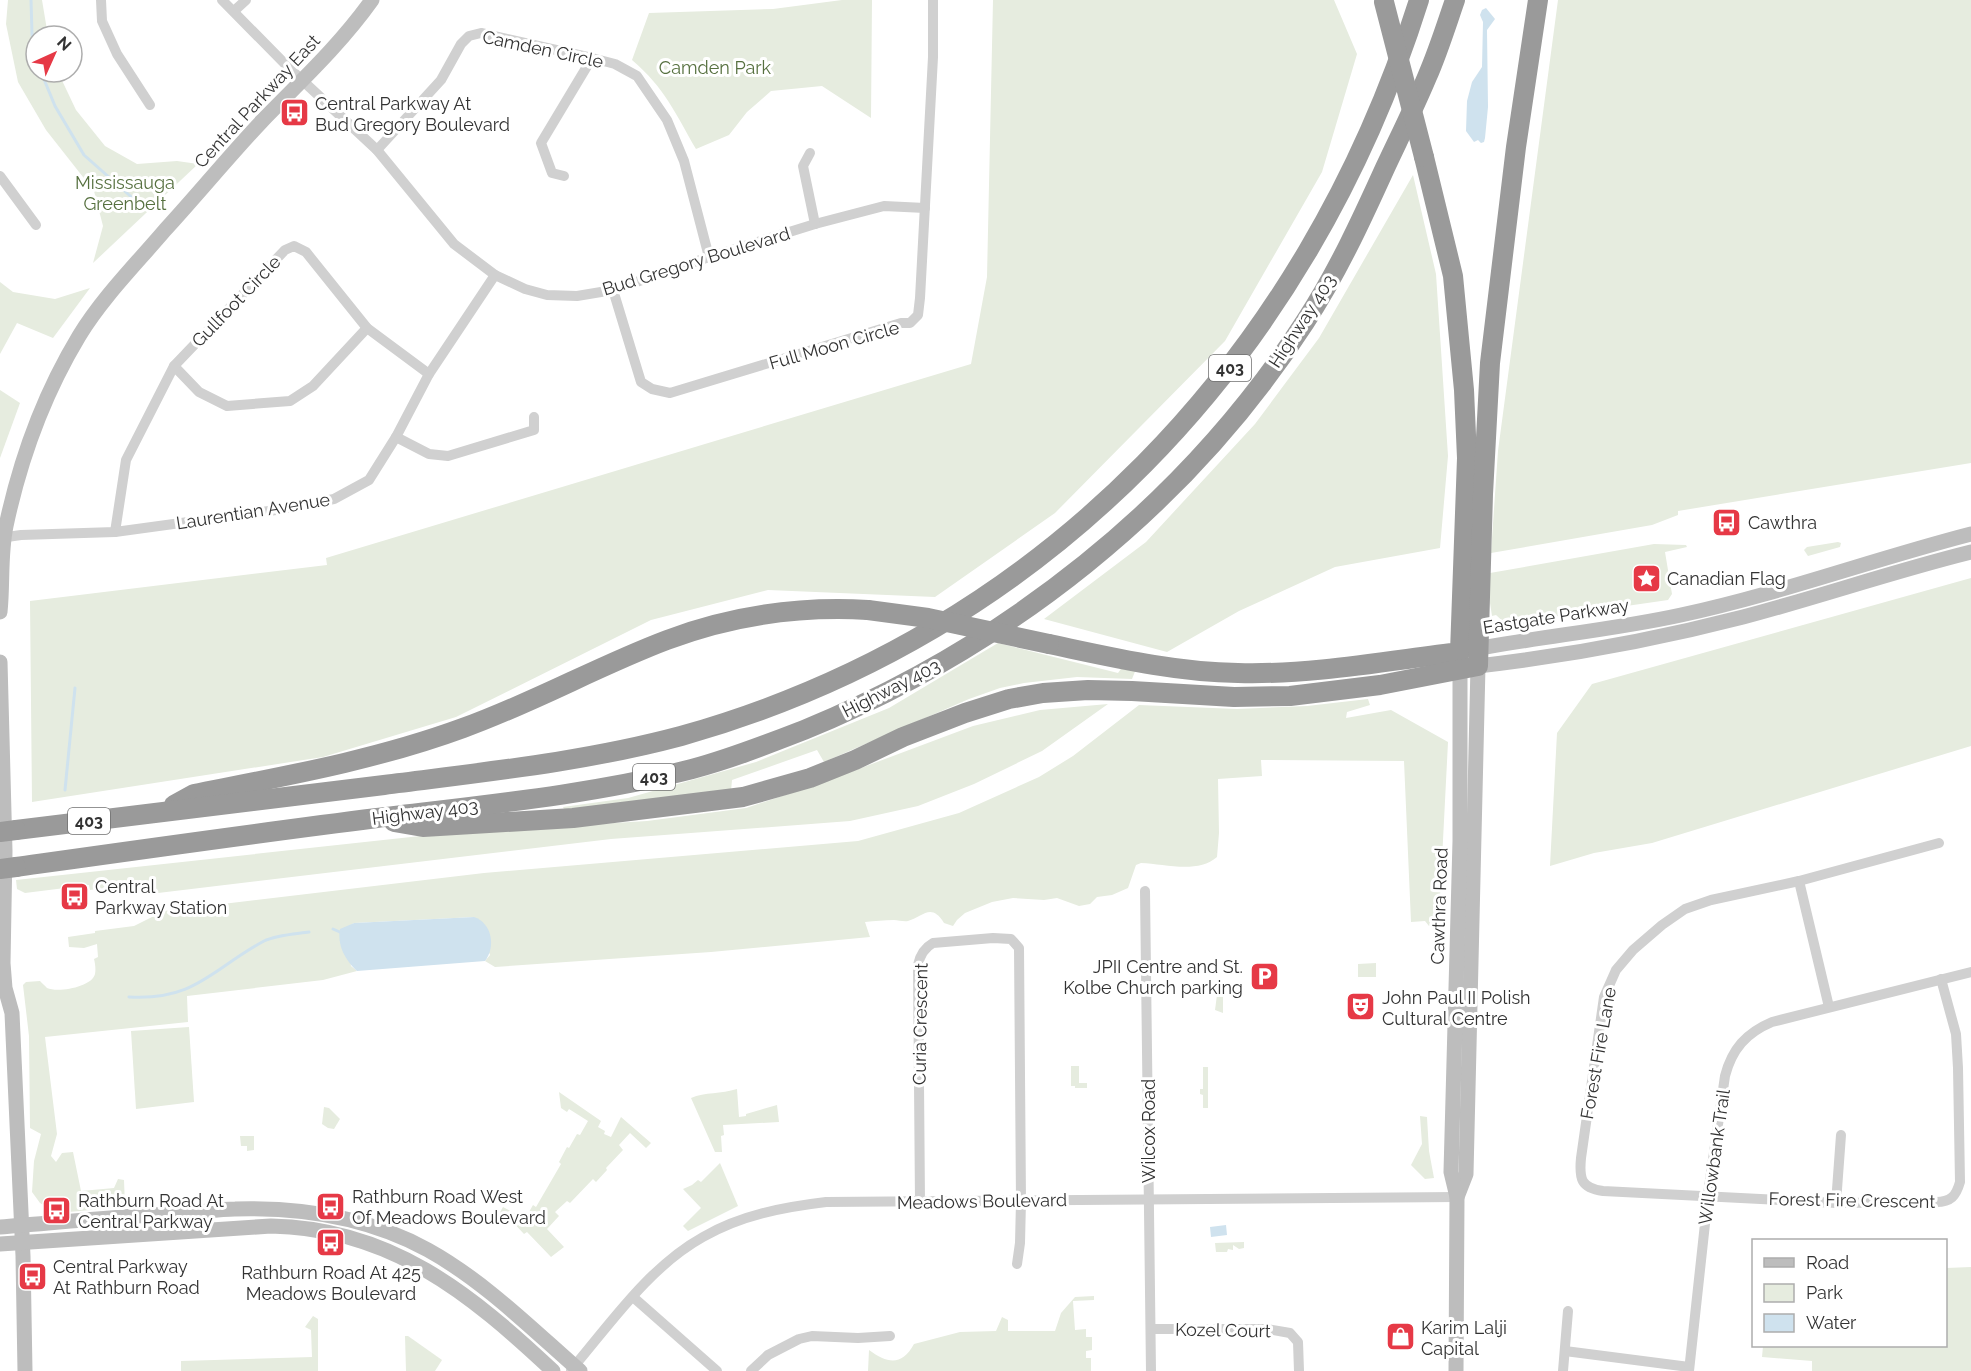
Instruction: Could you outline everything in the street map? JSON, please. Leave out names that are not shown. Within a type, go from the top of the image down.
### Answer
[{"type":"highway","name":"Highway 403","points":[[8,831],[538,765],[609,752],[680,736],[767,708],[860,667],[911,641],[1045,553],[1115,493],[1196,410],[1251,339],[1302,262],[1346,182],[1390,80],[1419,0]]},
{"type":"highway","name":"Highway 403","points":[[8,868],[598,788],[695,768],[834,717],[918,676],[999,628],[1066,580],[1133,522],[1197,460],[1248,400],[1305,322],[1361,224],[1428,75],[1455,0]]},
{"type":"highway","points":[[1384,1],[1454,287],[1464,390],[1472,548],[1469,659]]},
{"type":"highway","points":[[1472,548],[1490,363],[1516,147],[1538,1]]},
{"type":"highway","points":[[162,812],[194,794],[339,765],[463,729],[635,653],[698,630],[755,616],[793,610],[868,610],[928,618],[1049,645],[1156,665],[1237,673],[1276,673],[1469,659]]},
{"type":"highway","points":[[374,818],[423,827],[601,816],[743,797],[810,778],[903,737],[1009,699],[1043,693],[1088,690],[1234,697],[1290,696],[1380,685],[1469,659]]},
{"type":"street","points":[[101,0],[102,21],[117,54],[150,105]]},
{"type":"street","name":"Bud Gregory Boulevard","points":[[222,0],[303,81],[377,150],[454,244],[495,275],[547,295],[577,296],[613,291],[709,257],[815,224],[884,206],[925,208]]},
{"type":"street","points":[[234,11],[246,0]]},
{"type":"street","name":"Central Parkway East","points":[[0,612],[2,537],[28,447],[47,398],[80,335],[108,295],[261,122],[303,81],[348,31],[372,0]]},
{"type":"street","name":"Full Moon Circle","points":[[613,291],[641,382],[652,389],[670,393],[901,323],[910,323],[918,315],[920,298],[933,0]]},
{"type":"street","name":"Camden Circle","points":[[377,150],[441,80],[461,44],[469,36],[481,33],[615,64],[637,76],[667,120],[684,162],[709,257]]},
{"type":"street","points":[[564,176],[552,173],[541,143],[592,58]]},
{"type":"street","points":[[810,153],[803,166],[815,224]]},
{"type":"street","points":[[0,176],[36,225]]},
{"type":"street","name":"Gullfoot Circle","points":[[116,532],[126,460],[174,366],[285,250],[294,246],[306,252],[367,328],[429,374]]},
{"type":"street","name":"Laurentian Avenue","points":[[2,537],[116,532],[276,510],[334,499],[369,480],[396,437],[429,374],[495,275]]},
{"type":"street","points":[[174,366],[199,392],[227,406],[290,401],[313,386],[367,328]]},
{"type":"street","points":[[396,437],[429,454],[448,456],[534,430],[534,417]]},
{"type":"street","name":"Eastgate Parkway","points":[[1469,659],[1679,616],[1799,585],[1914,549],[1971,534]]},
{"type":"street","name":"Eastgate Parkway","points":[[1469,659],[1647,640],[1744,617],[1971,552]]},
{"type":"street","name":"Cawthra Road","points":[[1456,1371],[1457,1197],[1451,1172],[1460,841],[1469,659]]},
{"type":"street","points":[[0,662],[4,829],[3,963],[5,988],[12,1013],[25,1371]]},
{"type":"street","name":"Forest Fire Lane","points":[[1708,1196],[1592,1189],[1584,1184],[1579,1172],[1604,997],[1610,981],[1624,959],[1662,925],[1685,909],[1710,900],[1799,881],[1939,843]]},
{"type":"street","points":[[1799,881],[1829,1007],[1971,972]]},
{"type":"street","name":"Wilcox Road","points":[[1145,891],[1151,1371]]},
{"type":"street","name":"Curia Crescent","points":[[920,1202],[918,963],[923,951],[933,943],[993,938],[1011,939],[1019,948],[1021,1201],[1017,1264]]},
{"type":"street","name":"Forest Fire Crescent","points":[[1708,1196],[1836,1203],[1945,1202],[1952,1199],[1960,1182],[1958,1068],[1956,1034],[1941,978]]},
{"type":"street","points":[[0,1004],[5,988]]},
{"type":"street","name":"Willowbank Trail","points":[[1689,1369],[1708,1196],[1729,1062],[1736,1048],[1757,1028],[1829,1007]]},
{"type":"street","points":[[1836,1203],[1841,1135]]},
{"type":"street","name":"Meadows Boulevard","points":[[575,1369],[633,1297],[664,1265],[703,1237],[745,1219],[774,1210],[826,1202],[1457,1197]]},
{"type":"street","points":[[0,1227],[233,1209],[271,1209],[333,1215],[401,1236],[430,1251],[507,1307],[575,1369]]},
{"type":"street","points":[[0,1244],[271,1226],[294,1226],[330,1233],[362,1241],[421,1266],[456,1288],[480,1307],[553,1371]]},
{"type":"street","points":[[633,1297],[717,1371]]},
{"type":"street","points":[[1563,1371],[1568,1311]]},
{"type":"street","name":"Kozel Court","points":[[1151,1329],[1267,1329],[1290,1333],[1298,1342],[1299,1371]]},
{"type":"street","points":[[751,1371],[768,1355],[799,1339],[812,1336],[867,1338],[890,1336]]},
{"type":"street","points":[[1565,1351],[1689,1369]]},
{"type":"green space","name":"Mississauga Greenbelt","points":[[8,0],[42,0],[46,24],[24,24],[24,84],[64,84],[76,110],[105,146],[137,164],[177,161],[198,164],[93,263],[103,226],[94,191],[46,130],[18,82],[6,24]]},
{"type":"green space","name":"Camden Park","points":[[842,0],[872,0],[871,118],[822,86],[771,91],[747,112],[729,135],[696,149],[661,91],[632,60],[649,13],[773,9]]},
{"type":"green space","points":[[993,0],[1334,0],[1357,54],[1322,172],[1225,341],[1055,513],[935,597],[768,590],[651,620],[456,717],[323,757],[32,802],[30,601],[327,565],[326,558],[971,364],[987,277]]},
{"type":"green space","points":[[1558,0],[1971,0],[1971,463],[1678,511],[1678,515],[1652,525],[1491,553],[1498,451]]},
{"type":"green space","points":[[1413,175],[1436,274],[1448,456],[1440,548],[1335,567],[1239,611],[1167,652],[1044,619],[1146,542],[1255,424],[1319,338]]},
{"type":"green space","points":[[0,282],[13,292],[55,299],[90,288],[53,338],[17,323],[0,354]]},
{"type":"green space","points":[[0,390],[20,403],[0,458]]},
{"type":"green space","points":[[1841,543],[1840,547],[1808,556],[1804,550],[1807,547]]},
{"type":"green space","points":[[1654,544],[1686,545],[1687,547],[1665,552],[1672,594],[1668,600],[1564,615],[1527,622],[1518,628],[1507,625],[1496,615],[1492,616],[1490,573]]},
{"type":"green space","points":[[1971,578],[1971,746],[1652,843],[1594,853],[1550,866],[1557,733],[1592,684]]},
{"type":"green space","points":[[998,643],[1118,673],[1123,666],[1136,669],[1132,679],[1077,677],[1000,688],[969,699],[824,762],[817,750],[732,780],[731,791],[565,811],[563,807],[628,798],[756,762],[889,708]]},
{"type":"green space","points":[[1368,699],[1370,705],[1347,712],[1346,718],[1391,710],[1448,742],[1439,919],[1435,925],[1429,926],[1425,921],[1411,922],[1404,761],[1261,760],[1262,776],[1218,779],[1217,857],[1191,867],[1141,863],[1136,865],[1128,888],[1112,895],[1097,897],[1090,904],[1079,906],[1057,898],[1044,900],[1013,898],[992,902],[965,913],[953,926],[944,923],[935,913],[931,912],[906,921],[865,922],[870,937],[711,952],[495,967],[485,961],[490,955],[474,917],[354,923],[345,928],[351,966],[357,971],[323,980],[187,996],[188,1022],[45,1037],[57,1134],[51,1156],[56,1162],[62,1153],[73,1152],[81,1191],[114,1188],[118,1179],[124,1180],[125,1207],[57,1213],[40,1203],[32,1192],[34,1161],[41,1134],[30,1128],[29,1036],[23,985],[26,982],[40,981],[47,988],[59,990],[74,988],[93,979],[94,959],[98,957],[97,944],[84,948],[69,947],[68,937],[134,926],[164,911],[484,873],[858,841],[959,813],[1039,777],[1073,756],[1139,705],[1237,709],[1307,706]]},
{"type":"green space","points":[[1108,704],[1042,751],[974,784],[918,806],[850,821],[611,839],[158,893],[129,890],[128,885],[90,890],[89,885],[25,893],[17,889],[16,880],[448,833],[647,821],[746,808],[821,783],[973,726],[1040,710]]},
{"type":"green space","points":[[1376,963],[1376,977],[1358,977],[1358,964]]},
{"type":"green space","points":[[1219,980],[1223,980],[1223,1013],[1215,1010]]},
{"type":"green space","points":[[189,1027],[194,1102],[136,1109],[131,1031]]},
{"type":"green space","points":[[1071,1066],[1079,1066],[1079,1083],[1087,1083],[1087,1088],[1071,1086]]},
{"type":"green space","points":[[1203,1067],[1208,1067],[1208,1108],[1203,1108],[1203,1095],[1200,1094],[1200,1089],[1203,1089]]},
{"type":"green space","points":[[737,1089],[739,1117],[777,1105],[779,1122],[723,1125],[722,1152],[715,1152],[691,1098]]},
{"type":"green space","points":[[559,1092],[601,1121],[598,1127],[605,1131],[604,1134],[611,1137],[621,1117],[651,1143],[646,1148],[630,1133],[619,1145],[623,1150],[596,1182],[593,1179],[570,1203],[567,1201],[555,1212],[559,1216],[547,1229],[564,1247],[551,1257],[527,1232],[524,1234],[508,1217],[505,1220],[499,1214],[503,1207],[525,1219],[533,1205],[536,1207],[561,1164],[559,1162],[567,1147],[569,1148],[577,1134],[580,1135],[588,1121],[569,1109],[567,1112],[561,1108]]},
{"type":"green space","points":[[324,1107],[329,1108],[340,1119],[334,1129],[322,1124]]},
{"type":"green space","points":[[1420,1116],[1427,1117],[1429,1151],[1434,1178],[1425,1179],[1411,1165],[1422,1144]]},
{"type":"green space","points":[[240,1136],[254,1136],[254,1150],[247,1151],[247,1146],[241,1146]]},
{"type":"green space","points":[[720,1163],[738,1206],[688,1231],[683,1226],[701,1208],[683,1189],[698,1180],[701,1182]]},
{"type":"green space","points":[[1244,1242],[1244,1248],[1239,1249],[1233,1245],[1233,1250],[1216,1252],[1215,1243]]},
{"type":"green space","points":[[1971,1267],[1971,1371],[1812,1371],[1812,1361],[1762,1357],[1763,1347],[1947,1347],[1947,1268]]},
{"type":"green space","points":[[1094,1296],[1094,1300],[1073,1301],[1075,1330],[1086,1329],[1086,1337],[1092,1337],[1092,1350],[1086,1351],[1086,1358],[1091,1358],[1091,1371],[868,1371],[869,1350],[888,1360],[899,1359],[905,1356],[914,1344],[960,1332],[996,1331],[1002,1317],[1008,1320],[1008,1331],[1055,1331],[1061,1313],[1075,1297]]},
{"type":"green space","points":[[313,1316],[318,1319],[318,1371],[181,1371],[181,1361],[312,1357],[311,1330],[305,1327]]},
{"type":"green space","points":[[405,1336],[442,1360],[435,1371],[406,1371]]},
{"type":"water","points":[[1486,8],[1495,19],[1487,30],[1488,107],[1485,138],[1481,143],[1478,140],[1474,142],[1466,131],[1467,101],[1472,82],[1482,67],[1483,22],[1480,15]]},
{"type":"water","points":[[474,917],[485,924],[490,936],[490,949],[485,961],[357,971],[346,957],[339,935],[340,929],[354,923]]},
{"type":"water","points":[[1226,1225],[1227,1235],[1211,1237],[1210,1227]]},
{"type":"waterway","points":[[31,0],[32,24]]},
{"type":"waterway","points":[[46,84],[55,106],[84,155],[137,202]]},
{"type":"waterway","points":[[65,790],[75,688]]},
{"type":"waterway","points":[[333,929],[342,933]]},
{"type":"waterway","points":[[129,997],[171,994],[202,981],[264,941],[309,932]]},
{"type":"place","name":"Central Parkway At Bud Gregory Boulevard","points":[[294,113]]},
{"type":"place","name":"Cawthra","points":[[1727,522]]},
{"type":"place","name":"Canadian Flag","points":[[1646,578]]},
{"type":"place","name":"Central Parkway Station","points":[[74,896]]},
{"type":"place","name":"JPII Centre and St. Kolbe Church parking","points":[[1264,976]]},
{"type":"place","name":"John Paul II Polish Cultural Centre","points":[[1361,1007]]},
{"type":"place","name":"Rathburn Road West Of Meadows Boulevard","points":[[331,1206]]},
{"type":"place","name":"Rathburn Road At Central Parkway","points":[[57,1210]]},
{"type":"place","name":"Rathburn Road At 425 Meadows Boulevard","points":[[331,1243]]},
{"type":"place","name":"Central Parkway At Rathburn Road","points":[[32,1276]]},
{"type":"place","name":"Karim Lalji Capital","points":[[1400,1337]]}]
